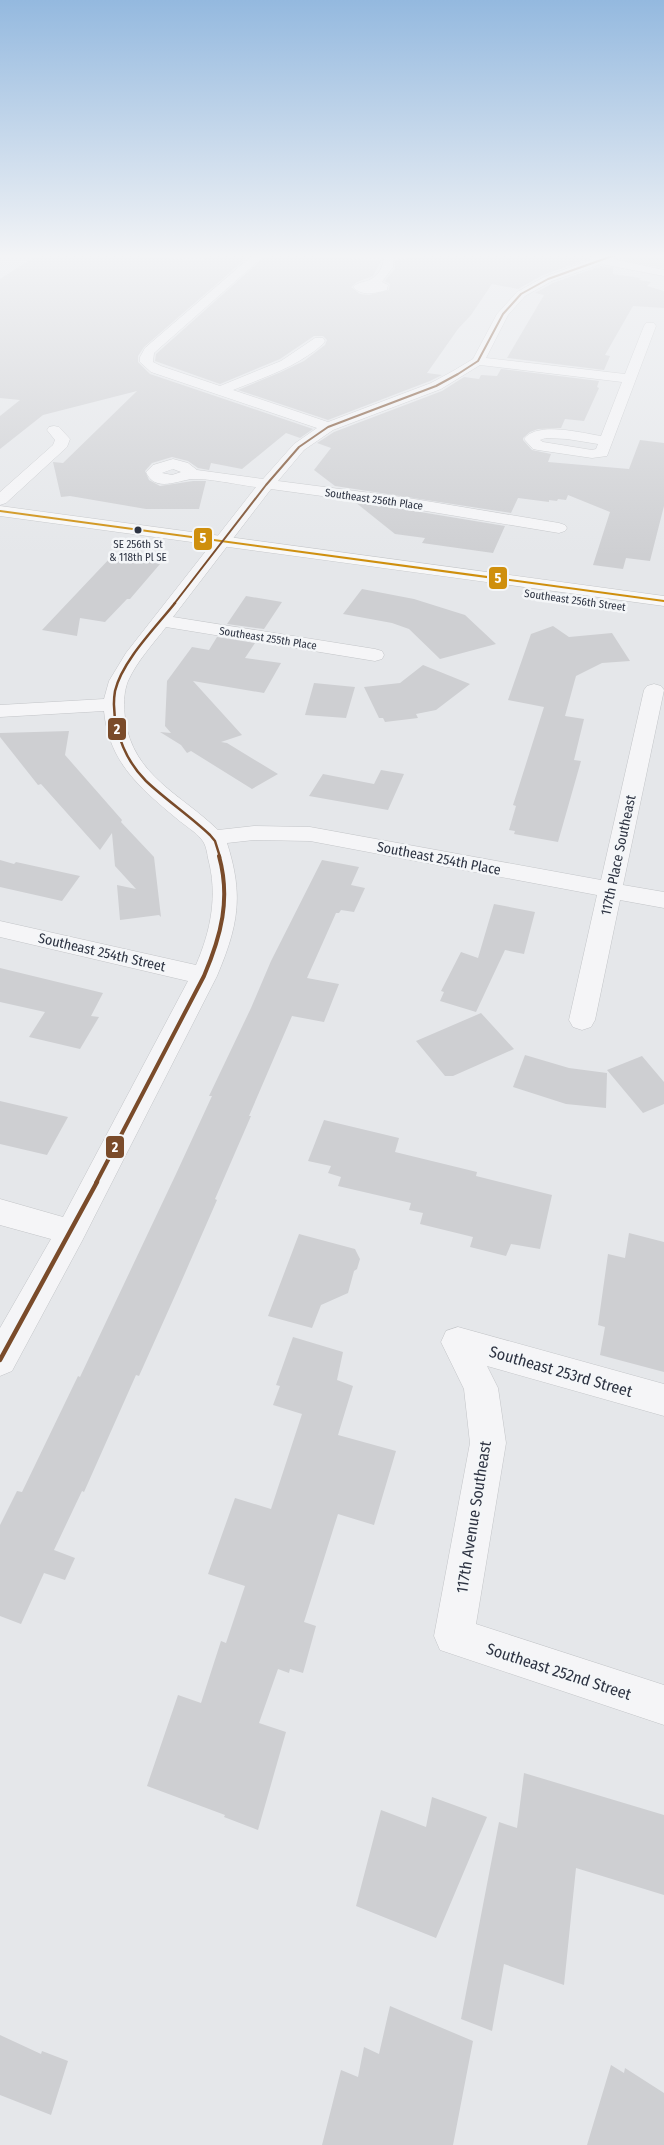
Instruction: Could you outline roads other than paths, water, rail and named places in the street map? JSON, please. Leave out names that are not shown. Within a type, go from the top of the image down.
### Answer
[{"type":"main road","name":"Southeast 256th Street","points":[[0,512],[220,543],[245,543],[664,601]]},
{"type":"main road","name":"Southeast 256th Street","points":[[220,543],[242,551],[664,613]]},
{"type":"street","points":[[146,355],[148,365],[156,369],[328,427]]},
{"type":"street","points":[[220,391],[302,355]]},
{"type":"street","points":[[0,1360],[71,1232],[204,976],[216,949],[224,923],[227,898],[225,871],[213,838],[144,779],[130,764],[118,740],[113,705],[114,691],[120,677],[220,543],[292,453],[328,427],[436,386],[478,361],[481,355]]},
{"type":"street","points":[[606,441],[638,355]]},
{"type":"street","points":[[478,361],[630,379]]},
{"type":"street","points":[[0,500],[60,447],[62,439],[54,430]]},
{"type":"street","name":"Southeast 256th Place","points":[[188,474],[402,502],[559,528]]},
{"type":"street","name":"Southeast 255th Place","points":[[161,621],[375,655]]},
{"type":"street","name":"117th Place Southeast","points":[[582,1020],[654,690]]},
{"type":"street","points":[[0,711],[113,705]]},
{"type":"street","name":"Southeast 254th Place","points":[[213,838],[254,834],[310,834],[664,900]]},
{"type":"street","name":"Southeast 254th Street","points":[[0,929],[204,976]]},
{"type":"street","points":[[0,1212],[71,1232]]},
{"type":"street","name":"Southeast 253rd Street","points":[[458,1342],[664,1400]]},
{"type":"street","name":"117th Avenue Southeast","points":[[454,1636],[488,1443],[481,1388],[458,1342]]},
{"type":"street","name":"Southeast 252nd Street","points":[[454,1636],[664,1705]]},
{"type":"place","name":"SE 256th St & 118th Pl SE","points":[[138,530]]}]
